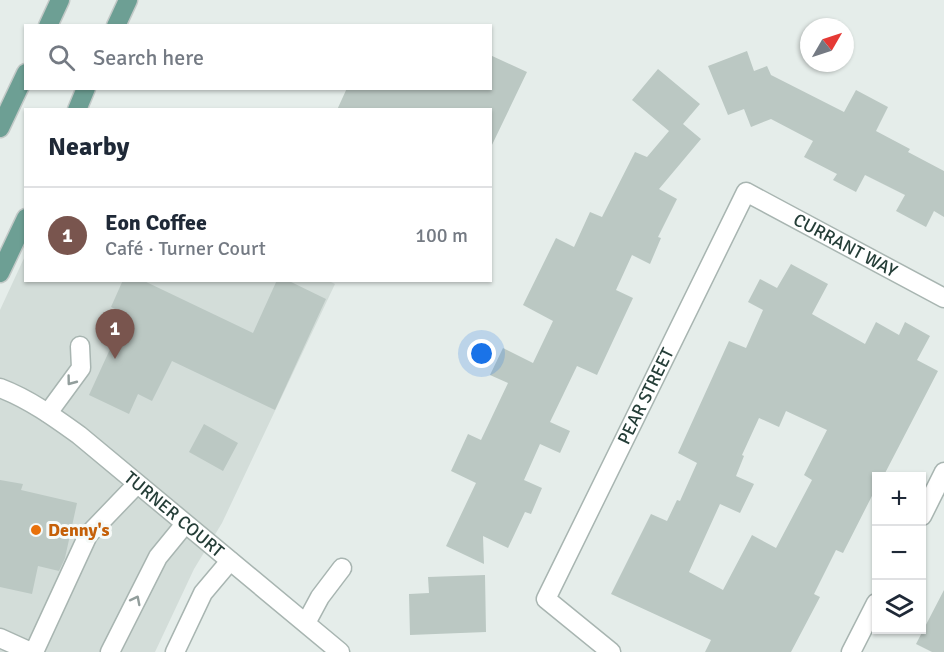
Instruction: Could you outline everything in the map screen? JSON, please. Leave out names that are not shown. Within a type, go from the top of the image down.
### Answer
[{"type":"main road","points":[[49,24],[60,0]]},
{"type":"main road","points":[[117,24],[128,0]]},
{"type":"main road","points":[[0,128],[24,77]]},
{"type":"main road","points":[[77,108],[85,90]]},
{"type":"main road","points":[[0,273],[24,222]]},
{"type":"street","name":"CURRANT WAY","points":[[746,192],[944,298]]},
{"type":"street","name":"PEAR STREET","points":[[611,652],[546,599],[746,192]]},
{"type":"street","points":[[48,413],[81,368],[80,346]]},
{"type":"street","name":"TURNER COURT","points":[[0,388],[14,393],[48,413],[79,435],[340,652]]},
{"type":"street","points":[[926,506],[944,472]]},
{"type":"street","points":[[0,638],[32,652],[88,535],[136,484]]},
{"type":"street","points":[[110,652],[158,557],[185,524]]},
{"type":"street","points":[[175,652],[203,593],[230,561]]},
{"type":"street","points":[[306,623],[320,597],[342,568]]},
{"type":"street","points":[[851,652],[872,611]]},
{"type":"shaded area","points":[[24,258],[24,282],[331,282],[335,284],[222,523],[194,569],[155,652],[0,652],[0,310]]},
{"type":"building","points":[[747,51],[754,71],[767,66],[771,75],[844,112],[856,90],[888,107],[876,131],[910,149],[908,152],[944,171],[944,217],[934,211],[926,227],[896,211],[905,195],[865,175],[856,192],[833,180],[837,174],[804,157],[813,141],[771,119],[751,127],[744,109],[728,115],[708,66]]},
{"type":"building","points":[[492,56],[527,72],[492,145],[492,108],[338,108],[346,90],[492,90]]},
{"type":"building","points":[[658,69],[700,104],[683,124],[701,139],[659,189],[677,199],[658,237],[661,238],[650,264],[632,255],[616,290],[633,298],[597,375],[577,366],[550,422],[570,431],[560,453],[540,444],[524,480],[542,488],[531,514],[525,512],[508,548],[483,536],[484,564],[446,546],[476,483],[451,471],[468,434],[481,440],[508,383],[490,375],[503,348],[533,363],[553,321],[523,305],[556,238],[574,247],[590,212],[602,217],[635,152],[647,157],[669,131],[632,100]]},
{"type":"building","points":[[791,264],[828,284],[812,314],[865,344],[876,322],[899,335],[905,322],[930,336],[917,360],[938,371],[886,472],[872,472],[872,496],[843,553],[836,550],[814,594],[820,597],[791,652],[705,652],[711,640],[611,594],[651,514],[667,521],[677,500],[680,501],[697,463],[678,453],[729,341],[746,348],[763,310],[748,302],[760,279],[777,288]],"holes":[[[786,411],[827,430],[804,475],[812,480],[776,548],[752,535],[723,590],[689,572],[720,504],[740,513],[754,484],[736,476],[744,456],[742,455],[759,418],[779,427]]]},
{"type":"building","points":[[122,282],[146,282],[253,333],[276,282],[291,282],[326,299],[275,410],[172,361],[152,401],[138,394],[129,414],[89,395],[111,347],[101,343],[117,310],[111,307]]},
{"type":"building","points":[[204,424],[238,443],[223,471],[189,452]]},
{"type":"building","name":"Denny's","points":[[0,480],[23,484],[21,490],[77,503],[65,558],[59,571],[38,566],[32,594],[0,587]]},
{"type":"building","points":[[485,575],[486,632],[410,635],[409,594],[429,593],[428,577]]},
{"type":"building","points":[[944,590],[944,652],[932,652],[916,644],[921,634],[926,634],[926,625]]},
{"type":"place","name":"Eon Coffee","points":[[115,359]]},
{"type":"place","name":"Denny's","points":[[36,530]]}]
